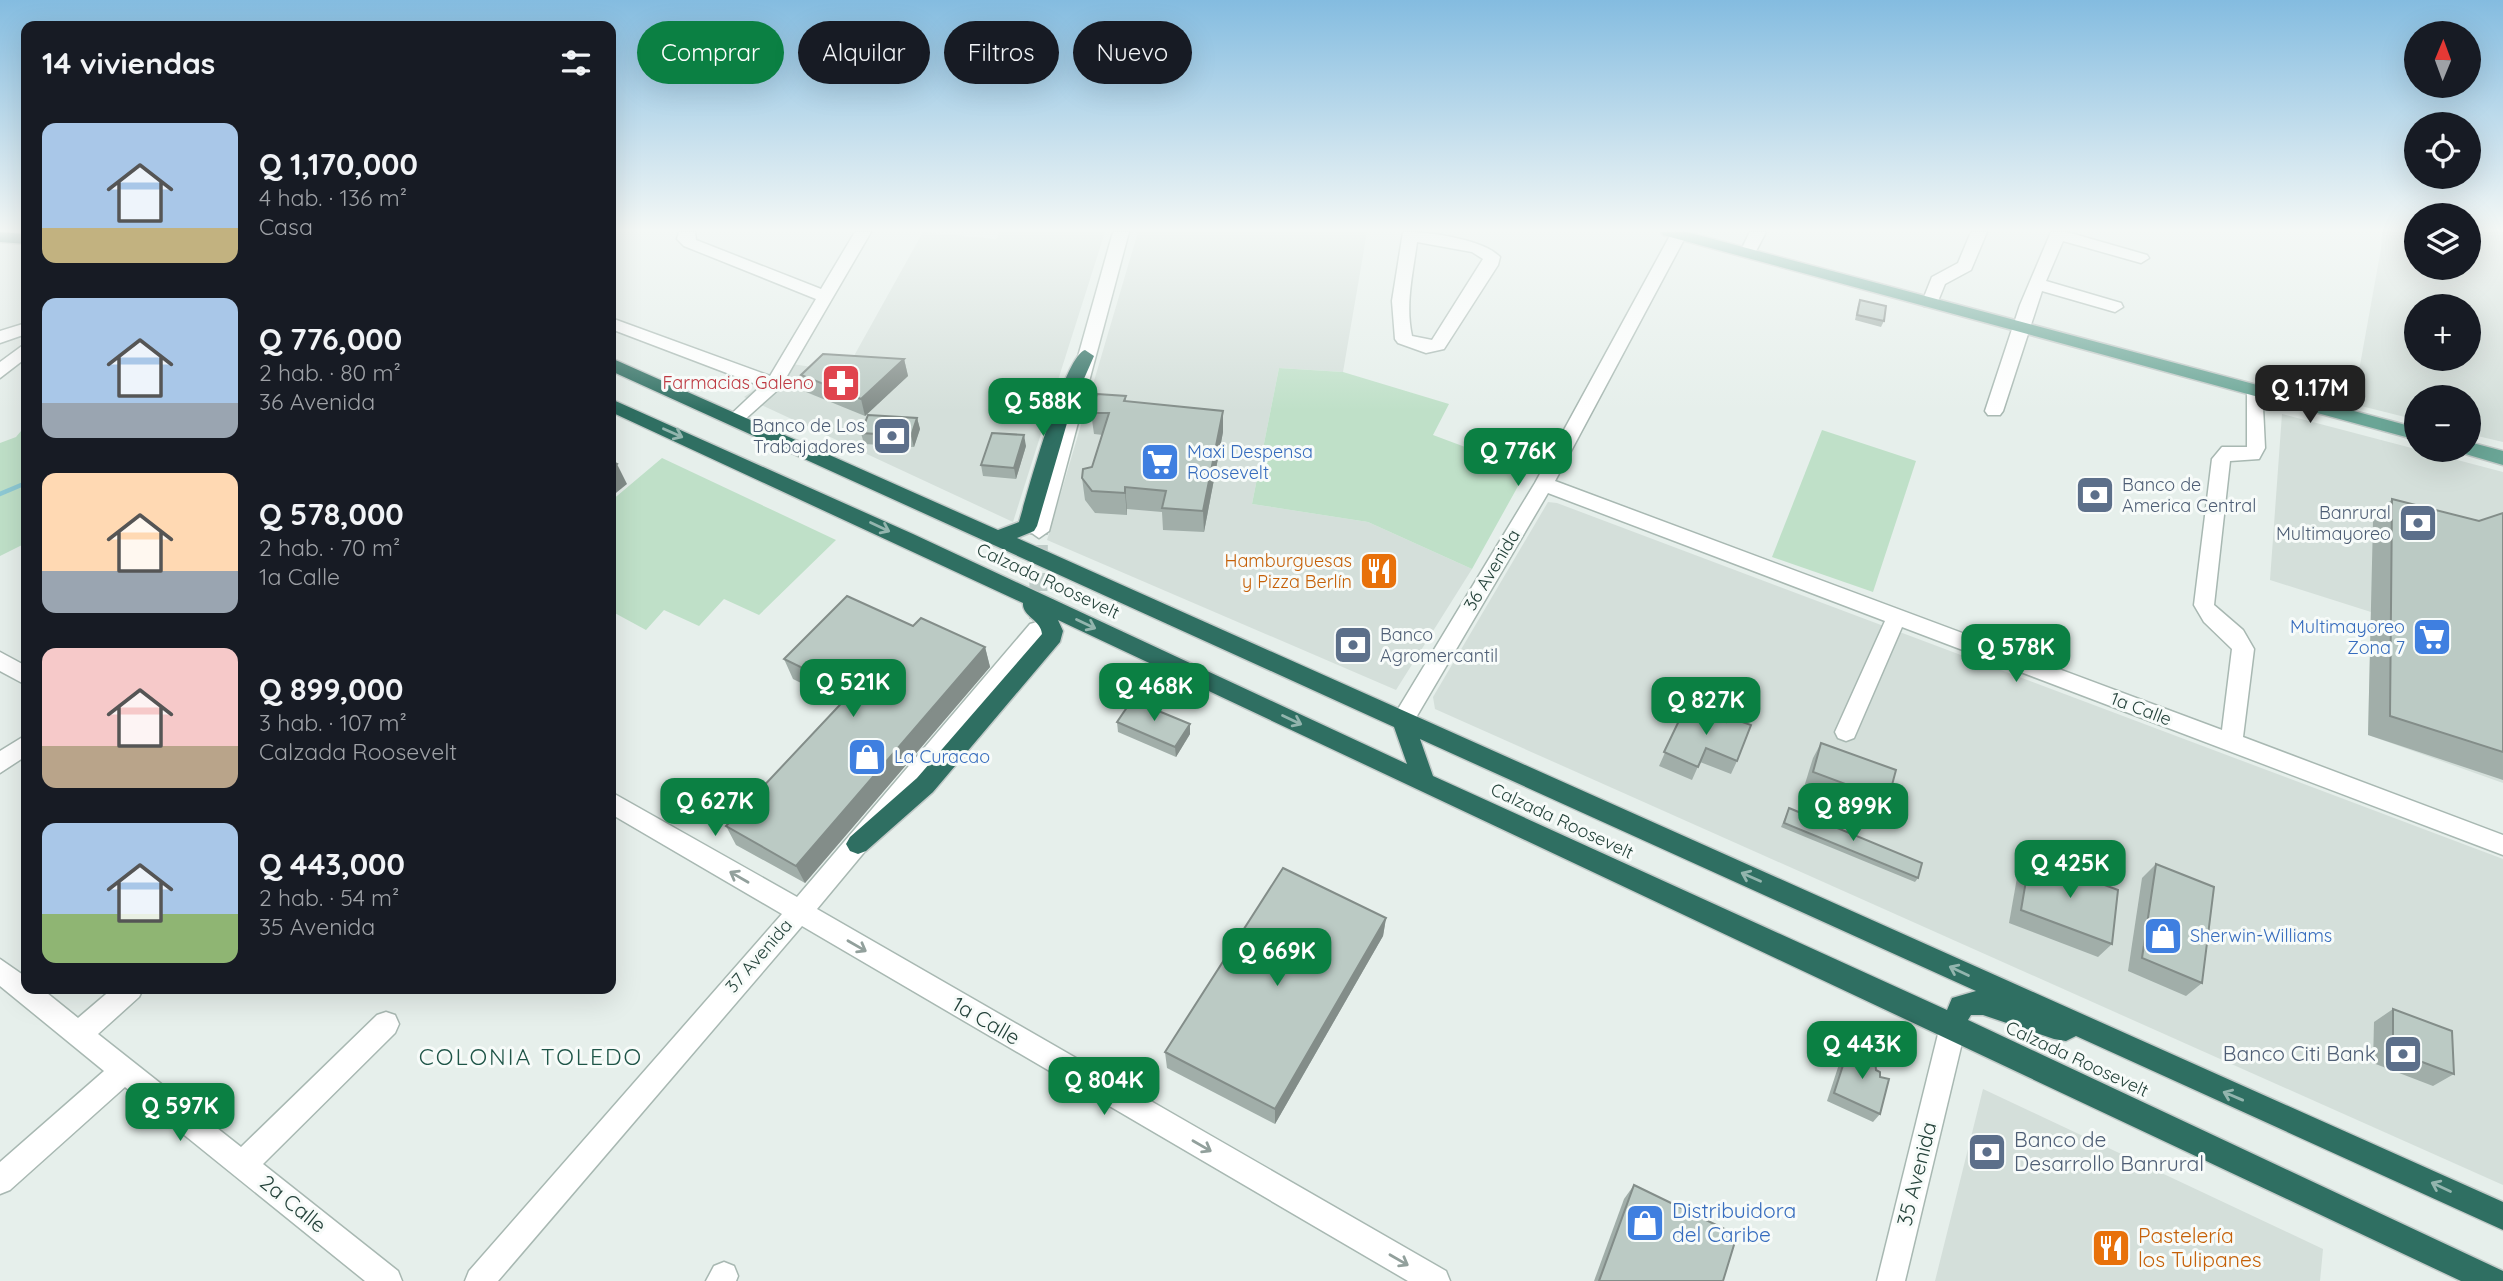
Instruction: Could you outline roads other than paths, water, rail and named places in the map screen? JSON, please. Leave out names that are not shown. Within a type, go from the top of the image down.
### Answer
[{"type":"highway","points":[[998,538],[1027,526],[1063,406],[1085,356]]},
{"type":"highway","name":"Calzada Roosevelt","points":[[616,366],[2503,1216]]},
{"type":"highway","name":"Calzada Roosevelt","points":[[616,407],[1953,1026],[2493,1281]]},
{"type":"highway","points":[[858,844],[925,785],[1053,636],[1054,628],[1048,620],[1014,591]]},
{"type":"highway","points":[[1403,720],[1424,782]]},
{"type":"highway","points":[[1953,1026],[1961,1007],[1981,1001],[2047,1028],[2092,1032]]},
{"type":"main road","points":[[1893,292],[2404,430]]},
{"type":"main road","points":[[2481,452],[2503,458]]},
{"type":"street","points":[[817,292],[827,296]]},
{"type":"street","points":[[736,418],[774,384],[829,292]]},
{"type":"street","points":[[1038,531],[1104,292]]},
{"type":"street","points":[[1405,292],[1401,329],[1404,339],[1413,344],[1438,345],[1473,292]]},
{"type":"street","name":"36 Avenida","points":[[1403,720],[1544,484],[1652,292]]},
{"type":"street","points":[[1930,302],[1934,292]]},
{"type":"street","points":[[1994,411],[2034,292]]},
{"type":"street","points":[[2063,292],[2115,307]]},
{"type":"street","points":[[616,325],[774,384]]},
{"type":"street","points":[[0,337],[21,330]]},
{"type":"street","points":[[0,372],[21,353]]},
{"type":"street","points":[[2231,742],[2243,649],[2241,640],[2209,614],[2204,605],[2221,459],[2229,452],[2252,454],[2256,448],[2256,390]]},
{"type":"street","name":"1a Calle","points":[[1544,484],[2503,845]]},
{"type":"street","points":[[1846,732],[1897,617]]},
{"type":"street","name":"37 Avenida","points":[[479,1281],[858,844],[1037,630]]},
{"type":"street","points":[[0,660],[21,674]]},
{"type":"street","points":[[0,764],[21,748]]},
{"type":"street","name":"1a Calle","points":[[616,805],[1436,1281]]},
{"type":"street","name":"2a Calle","points":[[0,971],[21,987]]},
{"type":"street","name":"2a Calle","points":[[30,994],[388,1281]]},
{"type":"street","points":[[80,1033],[124,994]]},
{"type":"street","points":[[243,1164],[386,1024]]},
{"type":"street","name":"35 Avenida","points":[[1891,1281],[1953,1026]]},
{"type":"street","points":[[0,1180],[126,1069]]},
{"type":"waterway","points":[[0,494],[21,485]]},
{"type":"tunnel","points":[[1038,619],[1039,531]]},
{"type":"place","name":"Farmacias Galeno","points":[[841,383]]},
{"type":"place","name":"Banco de Los Trabajadores","points":[[892,436]]},
{"type":"place","name":"Maxi Despensa Roosevelt","points":[[1160,462]]},
{"type":"place","name":"Banco de America Central","points":[[2095,495]]},
{"type":"place","name":"Banrural Multimayoreo","points":[[2418,523]]},
{"type":"place","name":"Hamburguesas y Pizza Berlín","points":[[1379,571]]},
{"type":"place","name":"Multimayoreo Zona 7","points":[[2432,637]]},
{"type":"place","name":"Banco Agromercantil","points":[[1353,645]]},
{"type":"place","name":"La Curacao","points":[[867,757]]},
{"type":"place","name":"Sherwin-Williams","points":[[2163,936]]},
{"type":"place","name":"Banco Citi Bank","points":[[2403,1054]]},
{"type":"place","name":"Banco de Desarrollo Banrural","points":[[1987,1152]]},
{"type":"place","name":"Distribuidora del Caribe","points":[[1645,1223]]},
{"type":"place","name":"Pastelería los Tulipanes","points":[[2111,1248]]},
{"type":"district","name":"COLONIA TOLEDO","points":[[531,1057]]}]
